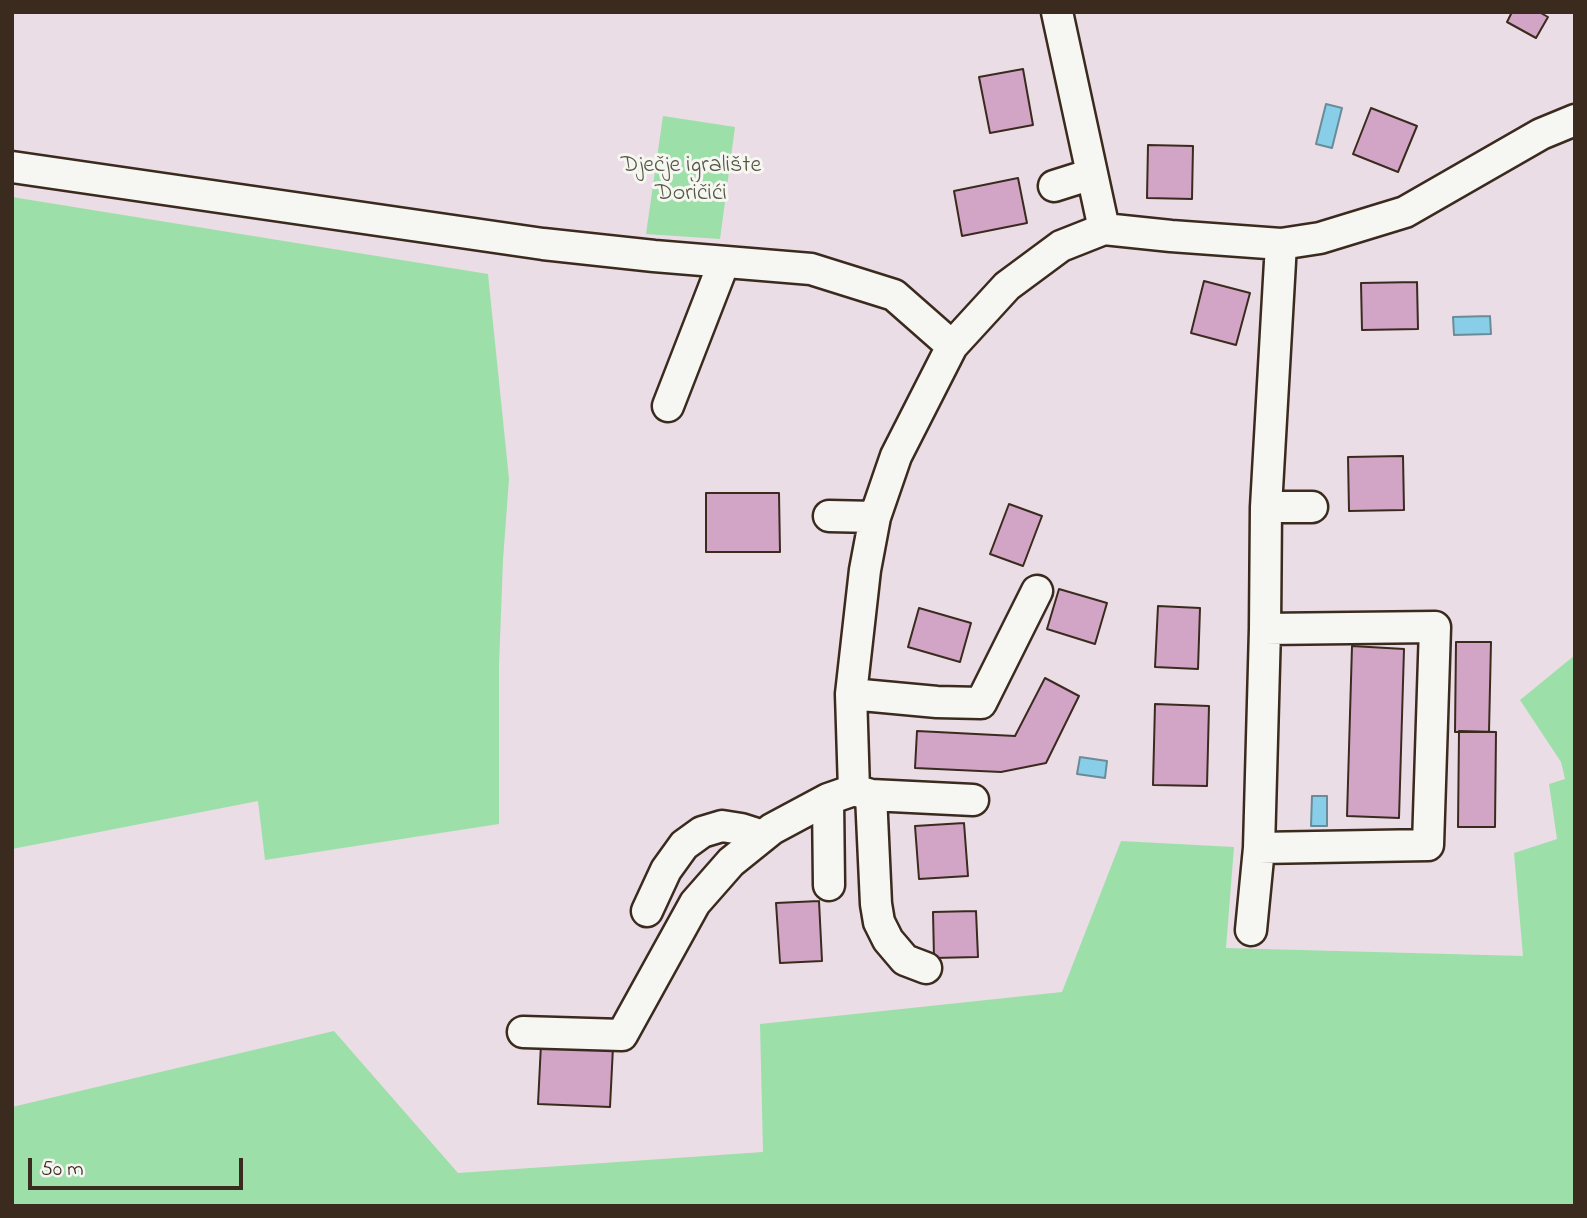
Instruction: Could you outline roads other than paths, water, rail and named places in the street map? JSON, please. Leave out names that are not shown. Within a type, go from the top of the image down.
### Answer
[{"type":"street","points":[[1057,12],[1104,229]]},
{"type":"street","points":[[926,968],[905,960],[888,940],[879,922],[851,795],[851,694],[865,570],[875,517],[896,456],[951,346],[1007,286],[1061,246],[1104,229],[1281,244],[1320,238],[1405,212],[1541,134],[1575,120]]},
{"type":"street","points":[[12,167],[543,244],[811,269],[894,295],[951,346]]},
{"type":"street","points":[[1054,186],[1092,174]]},
{"type":"street","points":[[1251,930],[1259,848],[1266,507],[1281,244]]},
{"type":"street","points":[[668,406],[724,262]]},
{"type":"street","points":[[1266,507],[1312,507]]},
{"type":"street","points":[[829,516],[875,517]]},
{"type":"street","points":[[851,694],[981,703],[1037,591]]},
{"type":"street","points":[[1259,848],[1428,845],[1436,627],[1265,629]]},
{"type":"street","points":[[829,884],[851,795]]},
{"type":"street","points":[[523,1032],[622,1035],[695,903],[731,862],[772,829],[851,795],[973,800]]},
{"type":"street","points":[[648,911],[666,870],[684,845],[702,832],[722,826],[763,836]]},
{"type":"water","points":[[1326,104],[1342,108],[1332,148],[1316,144]]},
{"type":"water","points":[[1490,316],[1491,334],[1454,335],[1453,317]]},
{"type":"water","points":[[1080,757],[1107,761],[1105,778],[1077,774]]},
{"type":"water","points":[[1312,796],[1327,796],[1327,826],[1311,826]]},
{"type":"park label","name":"Dječje igralište Doričići","points":[[691,181]]}]
